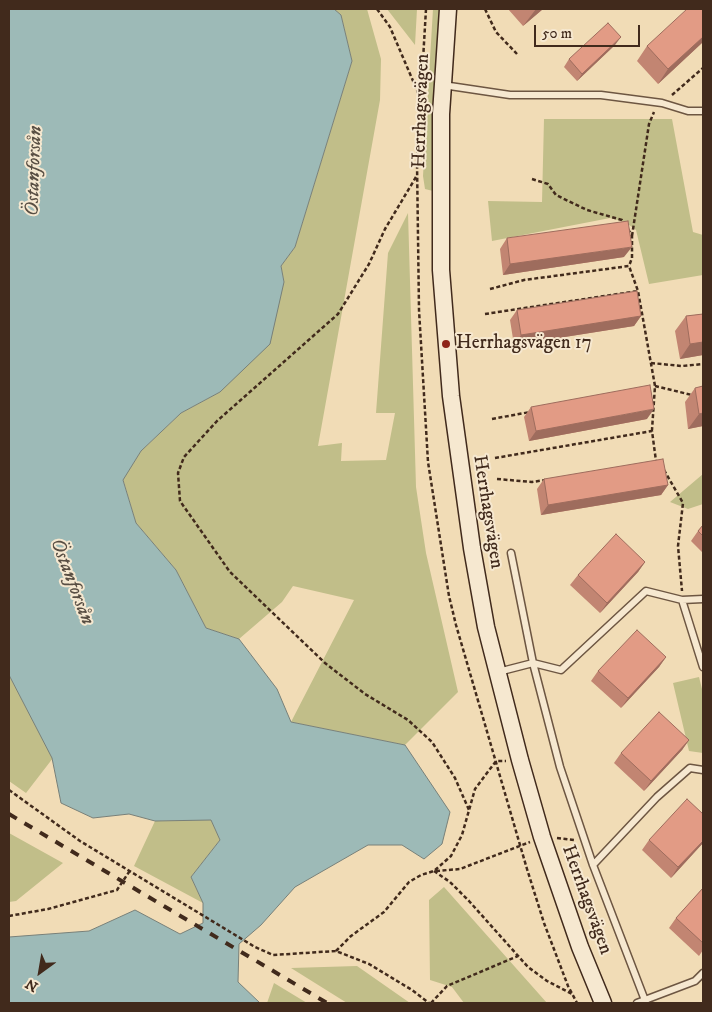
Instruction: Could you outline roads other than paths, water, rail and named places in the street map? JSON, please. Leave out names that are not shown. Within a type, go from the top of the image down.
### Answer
[{"type":"street","name":"Herrhagsvägen","points":[[448,9],[442,84],[441,270],[447,352],[459,462],[472,548],[497,672],[542,836],[580,947],[603,1003]]},
{"type":"lane","points":[[442,84],[510,95],[601,95],[662,103],[688,111],[703,111]]},
{"type":"lane","points":[[511,553],[533,663],[560,767],[593,865],[645,1002]]},
{"type":"lane","points":[[497,672],[533,663],[561,670],[646,591],[682,600],[703,599]]},
{"type":"lane","points":[[682,600],[703,667]]},
{"type":"lane","points":[[593,865],[657,797],[690,768],[703,770]]},
{"type":"lane","points":[[637,1003],[645,1002],[695,980],[703,973]]},
{"type":"water","name":"Östanforsån","points":[[9,9],[334,9],[341,15],[352,61],[295,247],[281,266],[284,282],[270,344],[220,392],[181,413],[141,451],[123,480],[136,523],[176,570],[206,628],[239,639],[277,689],[291,722],[405,745],[450,812],[442,844],[424,859],[402,845],[368,845],[295,887],[261,925],[239,944],[238,982],[260,1003],[9,1003],[9,937],[89,931],[135,910],[180,934],[203,923],[203,903],[191,877],[220,840],[211,820],[155,821],[129,814],[93,818],[61,803],[52,758],[9,675]]},
{"type":"railway","points":[[9,814],[327,1003]]},
{"type":"place","name":"Herrhagsvägen 17","points":[[446,344]]}]
